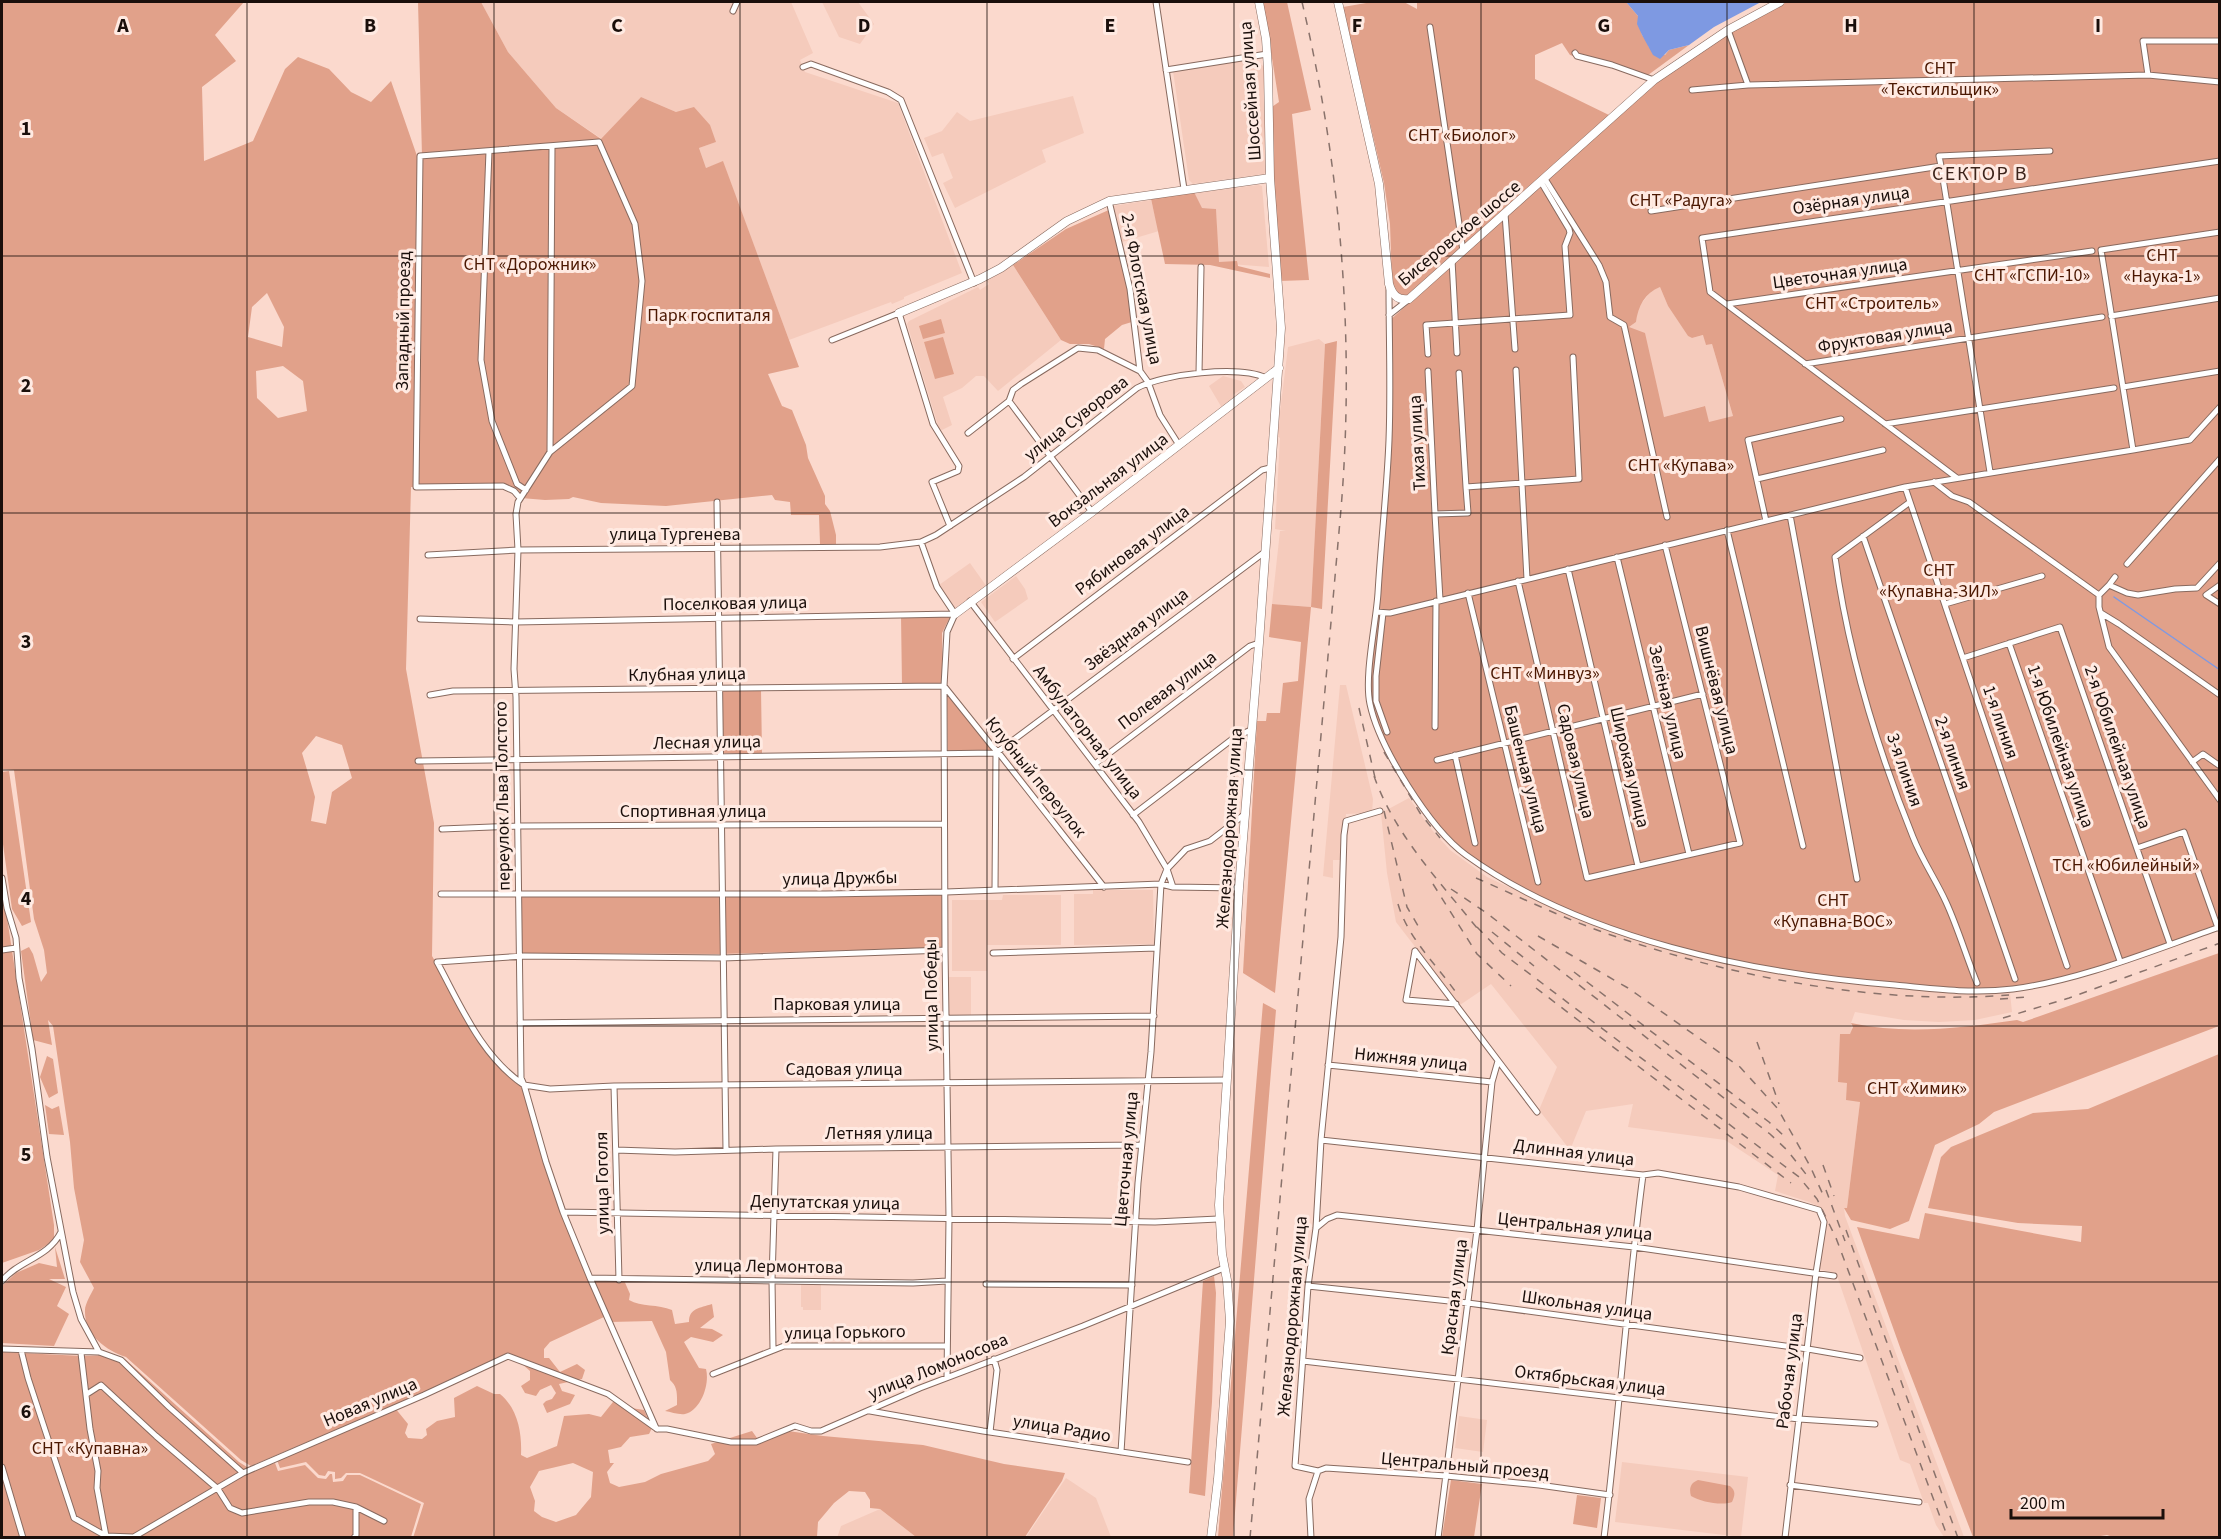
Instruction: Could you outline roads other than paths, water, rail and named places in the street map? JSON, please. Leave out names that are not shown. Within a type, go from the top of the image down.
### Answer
[{"type":"main road","name":"Шоссейная улица","points":[[1258,2],[1267,54],[1270,178]]},
{"type":"main road","name":"Бисеровское шоссе","points":[[1338,2],[1379,184],[1389,284],[1396,297],[1409,299],[1654,81],[1728,30],[1780,2]]},
{"type":"main road","points":[[899,314],[974,283],[1001,268],[1067,221],[1109,201],[1270,178]]},
{"type":"main road","name":"Железнодорожная улица","points":[[1211,1538],[1218,1479],[1230,1321],[1218,1219],[1226,1080],[1279,368],[1280,304],[1270,178]]},
{"type":"main road","name":"Вокзальная улица","points":[[955,614],[1279,368]]},
{"type":"street","points":[[733,11],[736,2]]},
{"type":"street","points":[[1156,2],[1184,189]]},
{"type":"street","points":[[1430,27],[1463,251]]},
{"type":"street","points":[[1728,30],[1748,85]]},
{"type":"street","points":[[2148,75],[2143,41],[2220,41]]},
{"type":"street","points":[[1575,53],[1577,56],[1612,65],[1654,81]]},
{"type":"street","points":[[1166,70],[1267,54]]},
{"type":"street","points":[[803,67],[811,64],[888,92],[901,100],[974,283]]},
{"type":"street","points":[[1692,90],[1748,85],[2148,75],[2220,82]]},
{"type":"street","points":[[520,498],[526,490],[550,452],[632,386],[642,281],[635,224],[599,142],[489,151],[481,360],[492,421],[517,484],[526,490]]},
{"type":"street","points":[[550,452],[552,146]]},
{"type":"street","name":"Западный проезд","points":[[489,151],[420,156],[416,487],[503,486],[514,491],[520,498]]},
{"type":"street","points":[[1990,472],[1939,156],[2050,151]]},
{"type":"street","name":"Озёрная улица","points":[[1727,304],[1710,292],[1701,238],[2220,161]]},
{"type":"street","points":[[1651,211],[1941,166]]},
{"type":"street","points":[[1428,354],[1426,325],[1570,315],[1565,246],[1570,233],[1543,180]]},
{"type":"street","points":[[1543,180],[1599,264],[1606,282],[1610,317],[1624,325],[1667,517]]},
{"type":"street","name":"2-я Флотская улица","points":[[1109,201],[1130,289],[1140,371]]},
{"type":"street","points":[[1505,214],[1515,349]]},
{"type":"street","points":[[2133,450],[2101,250],[2220,232]]},
{"type":"street","name":"Цветочная улица","points":[[1727,304],[2092,251]]},
{"type":"street","points":[[1452,260],[1457,353]]},
{"type":"street","points":[[1199,373],[1201,267]]},
{"type":"street","points":[[1387,732],[1376,701],[1376,676],[1389,442],[1389,284]]},
{"type":"street","points":[[2111,316],[2220,298]]},
{"type":"street","points":[[1389,315],[1409,299]]},
{"type":"street","points":[[1727,304],[1957,478]]},
{"type":"street","points":[[832,340],[899,314],[933,424],[959,466],[958,471],[932,482],[950,526]]},
{"type":"street","name":"Фруктовая улица","points":[[1805,364],[2102,317]]},
{"type":"street","points":[[968,433],[1009,401],[1013,390],[1078,348],[1098,350],[1140,371],[1148,382],[1160,415],[1179,445]]},
{"type":"street","points":[[1466,487],[1580,478],[1573,357]]},
{"type":"street","points":[[1516,370],[1527,579]]},
{"type":"street","name":"Тихая улица","points":[[1428,371],[1438,600],[1435,727]]},
{"type":"street","points":[[2123,387],[2220,371]]},
{"type":"street","name":"улица Суворова","points":[[921,542],[950,526],[1024,477],[1137,388],[1148,382],[1172,375],[1199,373],[1239,373],[1266,378]]},
{"type":"street","points":[[1435,514],[1468,513],[1459,373]]},
{"type":"street","points":[[1886,424],[2114,388]]},
{"type":"street","points":[[1009,401],[1092,512]]},
{"type":"street","points":[[1380,613],[1905,488],[2190,440],[2220,406]]},
{"type":"street","points":[[1766,521],[1748,440],[1841,419]]},
{"type":"street","points":[[1756,479],[1883,450]]},
{"type":"street","points":[[2127,564],[2220,459]]},
{"type":"street","name":"Рябиновая улица","points":[[1013,659],[1262,470],[1270,468]]},
{"type":"street","points":[[1934,482],[1952,496],[1969,502],[2099,595]]},
{"type":"street","name":"1-я линия","points":[[1905,488],[2067,966]]},
{"type":"street","name":"переулок Льва Толстого","points":[[520,498],[516,514],[518,550],[515,691],[519,826],[521,1078],[524,1085]]},
{"type":"street","points":[[717,502],[726,1149]]},
{"type":"street","points":[[1863,536],[1910,502]]},
{"type":"street","points":[[1791,515],[1857,879]]},
{"type":"street","points":[[1727,530],[1803,846]]},
{"type":"street","name":"3-я линия","points":[[1863,536],[1835,557],[1842,607],[1887,769],[1913,838],[1946,903],[1977,983]]},
{"type":"street","name":"2-я линия","points":[[1863,536],[2015,979]]},
{"type":"street","points":[[921,542],[937,587],[955,614]]},
{"type":"street","name":"улица Тургенева","points":[[428,555],[518,550],[880,547],[921,542]]},
{"type":"street","name":"Вишнёвая улица","points":[[1665,545],[1740,843],[1689,854]]},
{"type":"street","name":"Звёздная улица","points":[[997,752],[1266,552]]},
{"type":"street","name":"Зелёная улица","points":[[1617,557],[1689,854]]},
{"type":"street","points":[[2109,585],[2138,595],[2197,588],[2220,563]]},
{"type":"street","name":"Широкая улица","points":[[1568,569],[1638,866]]},
{"type":"street","points":[[1945,604],[2042,576]]},
{"type":"street","points":[[2115,577],[2099,595],[2100,610],[2109,647],[2220,800]]},
{"type":"street","name":"Садовая улица","points":[[1518,581],[1587,878],[1638,866]]},
{"type":"street","points":[[2220,585],[2206,595],[2220,604]]},
{"type":"street","name":"Башенная улица","points":[[1468,593],[1538,882]]},
{"type":"street","name":"Амбулаторная улица","points":[[970,601],[1153,843],[1167,869],[1173,887]]},
{"type":"street","points":[[2100,610],[2220,695]]},
{"type":"street","points":[[1380,613],[1369,675],[1369,702],[1380,736],[1407,783],[1439,830],[1463,853],[1539,898],[1648,940],[1739,963],[1832,980],[1980,991],[2015,988],[2062,979],[2219,927],[2184,832],[2137,848]]},
{"type":"street","name":"Поселковая улица","points":[[420,619],[515,622],[955,614]]},
{"type":"street","name":"улица Победы","points":[[946,1377],[949,1218],[944,686],[947,632],[955,614]]},
{"type":"street","name":"2-я Юбилейная улица","points":[[2009,643],[2060,627],[2170,944]]},
{"type":"street","name":"Полевая улица","points":[[1095,764],[1250,646],[1259,643]]},
{"type":"street","points":[[1963,658],[2009,643]]},
{"type":"street","name":"1-я Юбилейная улица","points":[[2009,643],[2120,961]]},
{"type":"street","name":"Клубная улица","points":[[430,695],[453,690],[944,686]]},
{"type":"street","name":"Клубный переулок","points":[[944,686],[1104,887]]},
{"type":"street","points":[[1437,760],[1702,694]]},
{"type":"street","points":[[1133,815],[1235,737],[1251,730]]},
{"type":"street","points":[[995,890],[997,752]]},
{"type":"street","name":"Лесная улица","points":[[418,761],[997,752]]},
{"type":"street","points":[[2192,762],[2203,754],[2220,766]]},
{"type":"street","points":[[1455,755],[1475,843]]},
{"type":"street","name":"Железнодорожная улица","points":[[1318,1471],[1294,1466],[1308,1286],[1316,1228],[1321,1140],[1341,937],[1346,821],[1380,812]]},
{"type":"street","points":[[1167,869],[1186,849],[1210,842],[1245,814]]},
{"type":"street","name":"Спортивная улица","points":[[442,829],[519,826],[944,824]]},
{"type":"street","points":[[1638,866],[1689,854]]},
{"type":"street","name":"Цветочная улица","points":[[1121,1452],[1141,1144],[1154,1016],[1161,884],[1167,869]]},
{"type":"street","points":[[2,879],[7,908],[16,938],[19,978],[73,1292],[81,1319],[99,1352]]},
{"type":"street","name":"улица Дружбы","points":[[441,894],[946,892],[1161,884],[1173,887],[1239,888]]},
{"type":"street","points":[[2,950],[16,948]]},
{"type":"street","points":[[993,953],[1157,948]]},
{"type":"street","points":[[657,1429],[590,1278],[564,1212],[546,1162],[524,1085],[511,1076],[482,1043],[461,1009],[437,962],[519,956],[723,958],[945,950]]},
{"type":"street","points":[[1456,1004],[1406,1000],[1415,951],[1456,1004],[1536,1112]]},
{"type":"street","name":"Парковая улица","points":[[520,1023],[1154,1016]]},
{"type":"street","name":"Красная улица","points":[[1438,1538],[1477,1230],[1492,1082],[1498,1061]]},
{"type":"street","name":"Нижняя улица","points":[[1328,1065],[1492,1082]]},
{"type":"street","name":"Садовая улица","points":[[524,1085],[534,1088],[1226,1080]]},
{"type":"street","name":"улица Гоголя","points":[[615,1086],[619,1280]]},
{"type":"street","name":"Длинная улица","points":[[1321,1140],[1484,1157],[1574,1163],[1643,1175],[1658,1173],[1739,1187],[1819,1210]]},
{"type":"street","name":"Летняя улица","points":[[616,1150],[675,1152],[726,1149],[1141,1144]]},
{"type":"street","points":[[773,1349],[772,1280],[776,1149]]},
{"type":"street","points":[[1604,1538],[1643,1175]]},
{"type":"street","name":"Рабочая улица","points":[[1785,1538],[1815,1273],[1824,1222],[1819,1210]]},
{"type":"street","name":"Депутатская улица","points":[[564,1212],[1136,1221],[1218,1219]]},
{"type":"street","name":"Центральная улица","points":[[1316,1228],[1327,1219],[1337,1215],[1634,1247],[1834,1276]]},
{"type":"street","points":[[2,1281],[13,1270],[45,1253],[57,1241],[61,1232]]},
{"type":"street","name":"улица Ломоносова","points":[[657,1429],[691,1433],[731,1442],[756,1442],[795,1426],[811,1431],[821,1431],[946,1377],[1224,1268]]},
{"type":"street","name":"улица Лермонтова","points":[[590,1278],[913,1283],[947,1281]]},
{"type":"street","points":[[986,1284],[1132,1285]]},
{"type":"street","name":"Школьная улица","points":[[1308,1286],[1468,1303],[1860,1358]]},
{"type":"street","name":"улица Горького","points":[[713,1374],[773,1349],[795,1345],[947,1346]]},
{"type":"street","points":[[2,1349],[99,1352],[121,1360],[169,1407],[243,1473],[135,1537],[106,1536],[74,1518],[21,1350]]},
{"type":"street","points":[[81,1353],[90,1429],[98,1471],[97,1488],[106,1536]]},
{"type":"street","name":"Новая улица","points":[[243,1473],[424,1395],[507,1356],[608,1394],[657,1429]]},
{"type":"street","points":[[990,1432],[997,1370],[994,1359]]},
{"type":"street","name":"Октябрьская улица","points":[[1303,1361],[1799,1419],[1875,1424]]},
{"type":"street","points":[[87,1394],[101,1385],[218,1489],[230,1508],[242,1513],[309,1502],[333,1502],[356,1507],[384,1521]]},
{"type":"street","name":"улица Радио","points":[[868,1411],[1188,1462]]},
{"type":"street","points":[[2,1467],[23,1538]]},
{"type":"street","name":"Центральный проезд","points":[[1318,1471],[1326,1468],[1446,1476],[1610,1495]]},
{"type":"street","points":[[1311,1538],[1309,1499],[1318,1471]]},
{"type":"street","points":[[1790,1485],[1919,1502]]},
{"type":"street","points":[[354,1538],[356,1535],[356,1507]]},
{"type":"water","points":[[1626,2],[1761,2],[1714,27],[1689,45],[1669,50],[1660,59],[1653,55],[1637,24],[1638,16]]},
{"type":"waterway","points":[[2114,597],[2220,670]]},
{"type":"railway","points":[[1250,1538],[1345,445],[1345,318],[1335,190],[1327,127],[1302,2]]},
{"type":"railway","points":[[1359,708],[1376,782]]},
{"type":"railway","points":[[1384,752],[1420,813],[1440,838]]},
{"type":"railway","points":[[1374,776],[1383,798],[1407,839],[1481,933]]},
{"type":"railway","points":[[1384,811],[1407,907],[1421,931]]},
{"type":"railway","points":[[1476,878],[1604,933],[1668,953],[1764,977],[1814,986],[1913,996],[2009,995]]},
{"type":"railway","points":[[1433,884],[1477,954],[1511,986]]},
{"type":"railway","points":[[1451,889],[1488,914],[1770,1134],[1787,1150],[1809,1178]]},
{"type":"railway","points":[[1398,904],[1415,939],[1455,991]]},
{"type":"railway","points":[[1477,927],[1502,953],[1799,1177],[1817,1199],[1836,1238],[1948,1538]]},
{"type":"railway","points":[[1492,932],[1534,966]]},
{"type":"railway","points":[[1538,936],[1628,988],[1740,1067],[1778,1109],[1810,1166],[1825,1199]]},
{"type":"railway","points":[[2003,1018],[2069,998],[2220,943]]},
{"type":"railway","points":[[1574,972],[1769,1122],[1784,1136]]},
{"type":"railway","points":[[1536,988],[1791,1183]]},
{"type":"railway","points":[[2000,999],[2027,997]]},
{"type":"railway","points":[[1757,1042],[1779,1104]]},
{"type":"railway","points":[[1823,1165],[1834,1196]]},
{"type":"railway","points":[[1826,1190],[1845,1241]]},
{"type":"railway","points":[[1846,1230],[1958,1538]]},
{"type":"district","name":"СЕКТОР В","points":[[1980,173]]},
{"type":"park label","name":"СНТ «Текстильщик»","points":[[1940,78]]},
{"type":"park label","name":"СНТ «Биолог»","points":[[1462,135]]},
{"type":"park label","name":"СНТ «Радуга»","points":[[1681,200]]},
{"type":"park label","name":"СНТ «Дорожник»","points":[[530,264]]},
{"type":"park label","name":"СНТ «Наука-1»","points":[[2162,265]]},
{"type":"park label","name":"СНТ «ГСПИ-10»","points":[[2032,275]]},
{"type":"park label","name":"СНТ «Строитель»","points":[[1872,303]]},
{"type":"park label","name":"Парк госпиталя","points":[[709,315]]},
{"type":"park label","name":"СНТ «Купава»","points":[[1681,465]]},
{"type":"park label","name":"СНТ «Купавна-ЗИЛ»","points":[[1939,580]]},
{"type":"park label","name":"СНТ «Минвуз»","points":[[1545,673]]},
{"type":"park label","name":"ТСН «Юбилейный»","points":[[2126,865]]},
{"type":"park label","name":"СНТ «Купавна-ВОС»","points":[[1833,910]]},
{"type":"park label","name":"СНТ «Химик»","points":[[1917,1088]]},
{"type":"park label","name":"СНТ «Купавна»","points":[[90,1448]]}]
